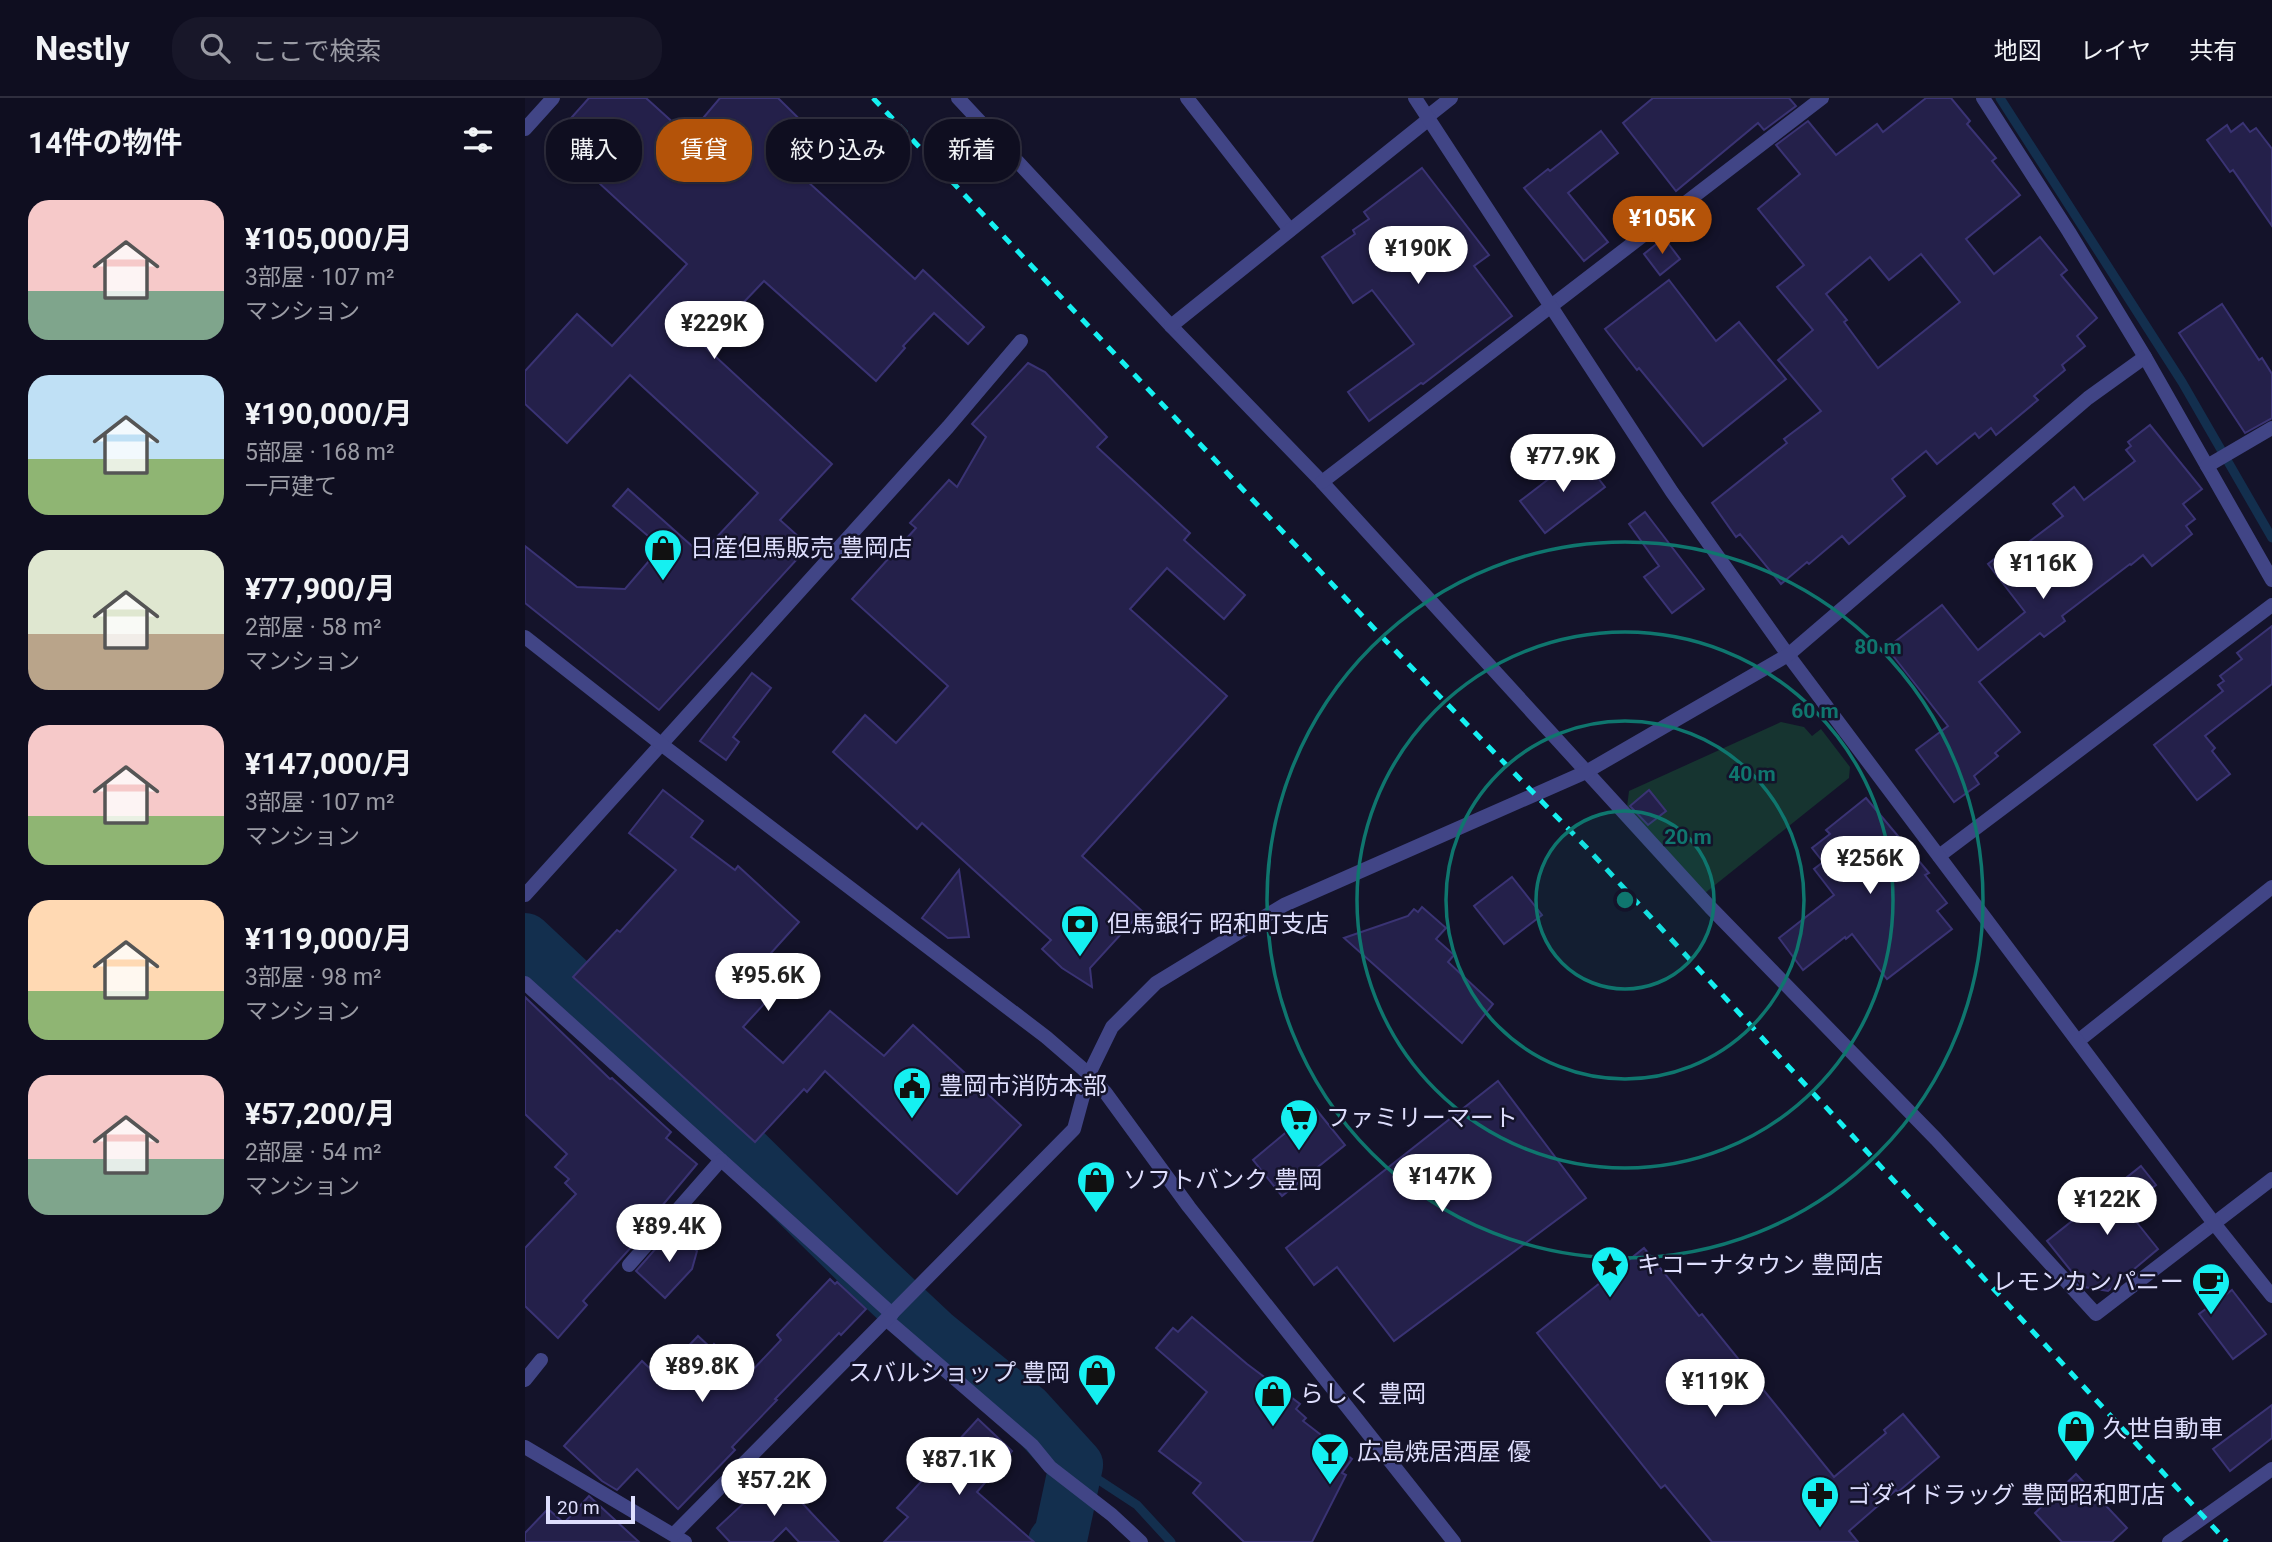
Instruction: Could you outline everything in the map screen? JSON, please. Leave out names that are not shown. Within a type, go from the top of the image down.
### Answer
[{"type":"street","points":[[525,129],[553,98]]},
{"type":"street","points":[[958,98],[1171,326],[1322,482],[1719,916],[1936,1139],[2095,1314],[2272,1179]]},
{"type":"street","points":[[1187,98],[1290,230]]},
{"type":"street","points":[[1415,98],[1672,492],[1788,655],[2213,1222],[2272,1296]]},
{"type":"street","points":[[1171,326],[1451,98]]},
{"type":"street","points":[[1322,482],[1822,98]]},
{"type":"street","points":[[1983,98],[2145,357],[2272,580]]},
{"type":"street","points":[[525,895],[949,427],[1021,341]]},
{"type":"street","points":[[525,1447],[680,1538],[1074,1129],[1089,1074],[1112,1027],[1156,983],[1272,912],[1586,772],[1788,655],[2077,407],[2145,357]]},
{"type":"street","points":[[2207,466],[2272,428]]},
{"type":"street","points":[[1939,856],[2272,605]]},
{"type":"street","points":[[525,637],[661,744],[1035,1028],[1089,1074],[1189,1207],[1454,1542]]},
{"type":"street","points":[[2078,1041],[2272,887]]},
{"type":"street","points":[[525,983],[1032,1445],[1050,1467],[1076,1485],[1141,1542]]},
{"type":"street","points":[[629,1265],[721,1160]]},
{"type":"street","points":[[525,1380],[541,1360]]},
{"type":"street","points":[[2169,1542],[2272,1469]]},
{"type":"green space","points":[[1781,722],[1804,727],[1812,736],[1821,729],[1850,767],[1849,778],[1705,893],[1627,807],[1629,791]]},
{"type":"building","points":[[589,98],[646,98],[669,119],[656,119],[656,182],[752,182],[752,119],[702,119],[720,98],[778,98],[799,119],[766,119],[766,182],[808,182],[915,279],[923,270],[984,327],[968,344],[934,313],[903,346],[905,348],[876,381],[764,281],[703,345],[832,464],[780,520],[809,546],[659,710],[525,603],[525,546],[577,587],[625,589],[661,547],[613,506],[628,489],[701,554],[758,493],[630,375],[567,443],[525,404],[525,371],[577,314],[612,346],[687,264],[598,182],[642,182],[642,119],[570,119]]},
{"type":"building","points":[[1653,98],[1789,98],[1796,106],[1764,130],[1758,123],[1676,191],[1623,123]]},
{"type":"building","points":[[1926,98],[1951,98],[1970,121],[1967,124],[1996,158],[1992,161],[2020,195],[1966,239],[1994,274],[2040,237],[2067,270],[2061,275],[2097,318],[2077,336],[2085,346],[2062,365],[2065,370],[2034,396],[2038,400],[1996,435],[1991,428],[1979,438],[1975,433],[1937,464],[1926,451],[1892,479],[1905,496],[1849,544],[1842,536],[1781,584],[1740,534],[1736,537],[1712,503],[1787,443],[1784,439],[1821,411],[1778,360],[1813,330],[1777,287],[1804,265],[1758,209],[1800,174],[1776,145],[1808,121],[1836,155],[1877,124],[1883,132]],"holes":[[[1921,254],[1960,302],[1878,368],[1844,322],[1847,320],[1826,294],[1870,257],[1889,280]]]},
{"type":"building","points":[[2243,123],[2250,132],[2256,128],[2272,149],[2272,226],[2233,170],[2230,172],[2207,140],[2227,125],[2231,132]]},
{"type":"building","points":[[1601,131],[1618,153],[1568,193],[1608,242],[1584,261],[1524,188]]},
{"type":"building","points":[[1422,168],[1489,255],[1474,266],[1512,316],[1423,384],[1369,421],[1348,392],[1414,344],[1372,290],[1353,303],[1322,257],[1355,234],[1353,230],[1369,219],[1364,212]]},
{"type":"building","points":[[1664,238],[1680,259],[1660,275],[1644,254]]},
{"type":"building","points":[[1669,280],[1716,341],[1739,322],[1786,379],[1703,446],[1605,329]]},
{"type":"building","points":[[2222,304],[2259,360],[2262,358],[2272,374],[2272,418],[2245,433],[2179,333]]},
{"type":"building","points":[[1028,363],[1045,372],[1107,437],[1097,447],[1190,533],[1184,540],[1245,595],[1224,619],[1167,568],[1130,609],[1227,696],[1082,856],[1142,911],[1090,968],[1092,987],[1062,968],[1042,949],[1051,940],[922,823],[917,829],[833,752],[865,715],[896,743],[948,686],[852,599],[916,528],[910,523],[949,480],[957,487],[986,437],[972,424]]},
{"type":"building","points":[[2150,425],[2202,489],[2183,504],[2195,519],[2186,526],[2192,534],[2152,566],[2143,555],[2130,564],[2062,616],[2065,621],[2044,637],[2040,633],[1979,682],[2020,732],[1995,753],[1998,756],[1974,776],[1979,784],[1954,802],[1916,750],[1948,726],[1887,648],[1942,605],[1978,650],[2025,612],[1988,564],[2010,547],[2014,553],[2063,516],[2053,504],[2074,487],[2084,500],[2135,461],[2126,450],[2131,446],[2128,442]]},
{"type":"building","points":[[1580,455],[1605,487],[1545,533],[1520,501]]},
{"type":"building","points":[[1645,512],[1704,589],[1672,613],[1644,577],[1659,566],[1629,524]]},
{"type":"building","points":[[2272,626],[2272,684],[2205,736],[2215,748],[2212,751],[2230,774],[2197,800],[2154,745],[2223,691],[2218,685],[2224,681],[2220,676],[2242,659],[2237,653]]},
{"type":"building","points":[[752,673],[771,688],[733,737],[739,742],[726,760],[700,741]]},
{"type":"building","points":[[663,790],[703,821],[691,837],[735,870],[738,866],[799,922],[752,974],[773,994],[743,1027],[783,1063],[830,1011],[884,1056],[913,1025],[1021,1125],[957,1194],[825,1071],[807,1092],[804,1089],[755,1142],[573,977],[617,930],[620,932],[676,870],[629,833]]},
{"type":"building","points":[[1649,790],[1666,811],[1648,825],[1630,806]]},
{"type":"building","points":[[1866,798],[1929,873],[1925,875],[1947,903],[1937,911],[1952,929],[1887,979],[1852,934],[1803,970],[1779,938],[1834,895],[1814,869],[1823,862],[1812,848],[1830,834],[1826,830]]},
{"type":"building","points":[[959,870],[969,937],[948,938],[922,918]]},
{"type":"building","points":[[1512,877],[1542,915],[1504,944],[1474,906]]},
{"type":"building","points":[[1422,907],[1446,928],[1436,939],[1454,955],[1448,962],[1493,1004],[1462,1043],[1344,938],[1408,916],[1414,909],[1418,912]]},
{"type":"building","points":[[525,997],[610,1079],[671,1132],[666,1138],[697,1164],[656,1213],[659,1216],[583,1301],[587,1305],[558,1338],[525,1306],[525,1248],[576,1194],[565,1183],[569,1179],[555,1167],[567,1154],[525,1114]]},
{"type":"building","points":[[1498,1081],[1586,1198],[1394,1341],[1337,1267],[1314,1285],[1286,1248]]},
{"type":"building","name":"ファミリーマート","points":[[1315,1108],[1345,1145],[1282,1196],[1253,1160]]},
{"type":"building","points":[[2141,1166],[2156,1185],[2126,1209],[2158,1249],[2108,1291],[2084,1287],[2047,1241]]},
{"type":"building","points":[[673,1229],[697,1251],[692,1269],[665,1298],[636,1271]]},
{"type":"building","points":[[1644,1248],[1699,1316],[1702,1314],[1834,1477],[1886,1433],[1884,1430],[1903,1414],[1939,1457],[1849,1531],[1858,1542],[1712,1542],[1665,1485],[1661,1488],[1537,1333]]},
{"type":"building","points":[[830,1279],[835,1284],[837,1282],[866,1309],[775,1399],[777,1400],[732,1447],[735,1450],[678,1509],[637,1469],[617,1490],[602,1481],[564,1446],[642,1361],[659,1377],[698,1336],[711,1348],[714,1344],[748,1375],[781,1340],[777,1335]]},
{"type":"building","points":[[2232,1290],[2266,1334],[2233,1359],[2199,1314]]},
{"type":"building","points":[[1192,1317],[1300,1404],[1296,1409],[1306,1418],[1303,1421],[1352,1459],[1342,1473],[1346,1475],[1312,1542],[1244,1542],[1193,1493],[1201,1483],[1159,1451],[1207,1392],[1156,1348],[1173,1328],[1178,1332]]},
{"type":"building","points":[[2272,1405],[2272,1438],[2230,1471],[2213,1449]]},
{"type":"building","points":[[978,1419],[1012,1451],[977,1492],[1034,1542],[884,1542],[908,1517],[897,1508]]},
{"type":"building","points":[[775,1474],[839,1542],[799,1542],[786,1528],[772,1542],[730,1542],[717,1528]]},
{"type":"building","points":[[2076,1474],[2127,1528],[2112,1542],[2062,1542],[2035,1513]]},
{"type":"building","points":[[589,1496],[639,1542],[525,1542],[525,1533],[548,1509],[564,1523]]},
{"type":"waterway","points":[[2000,98],[2182,382],[2272,538]]},
{"type":"waterway","points":[[525,940],[934,1335],[1026,1410],[1076,1465],[1061,1535],[1055,1542]]},
{"type":"waterway","points":[[1076,1465],[1137,1505],[1171,1542]]},
{"type":"railway","points":[[873,98],[1386,641],[1587,848],[2227,1542]]},
{"type":"place","name":"日産但馬販売 豊岡店","points":[[663,582]]},
{"type":"place","name":"但馬銀行 昭和町支店","points":[[1080,958]]},
{"type":"place","name":"豊岡市消防本部","points":[[912,1120]]},
{"type":"place","name":"ファミリーマート","points":[[1299,1152]]},
{"type":"place","name":"ソフトバンク 豊岡","points":[[1096,1214]]},
{"type":"place","name":"キコーナタウン 豊岡店","points":[[1610,1299]]},
{"type":"place","name":"レモンカンパニー","points":[[2211,1316]]},
{"type":"place","name":"スバルショップ 豊岡","points":[[1097,1407]]},
{"type":"place","name":"らしく 豊岡","points":[[1273,1428]]},
{"type":"place","name":"久世自動車","points":[[2076,1463]]},
{"type":"place","name":"広島焼居酒屋 優","points":[[1330,1486]]},
{"type":"place","name":"ゴダイドラッグ 豊岡昭和町店","points":[[1820,1529]]}]
